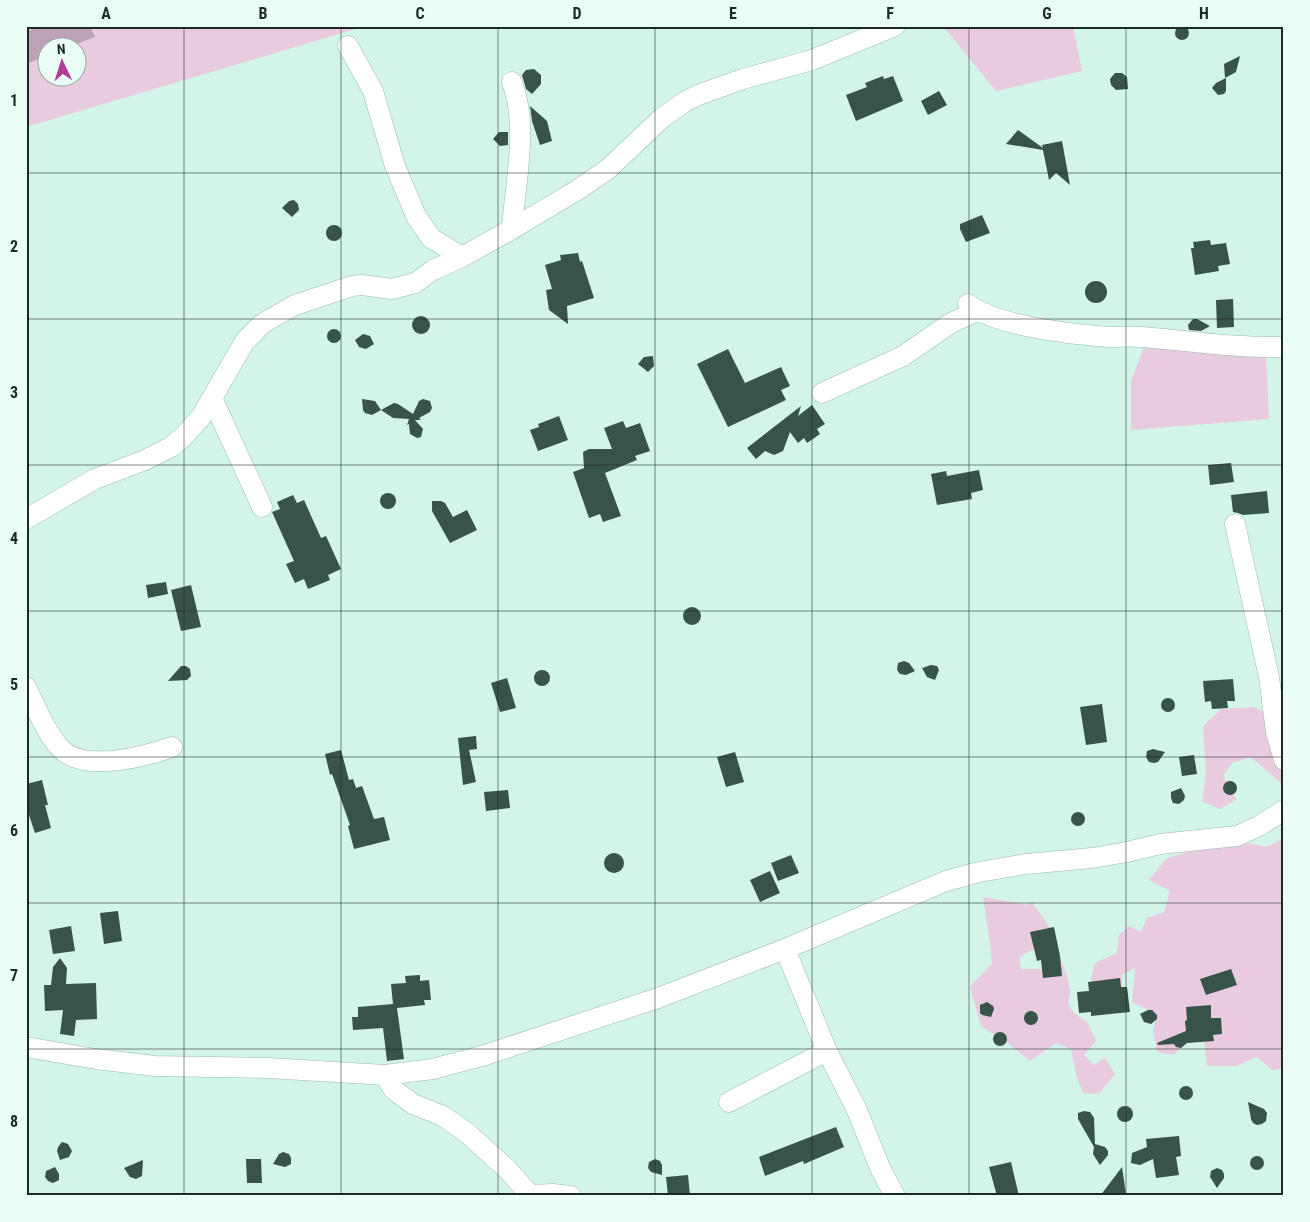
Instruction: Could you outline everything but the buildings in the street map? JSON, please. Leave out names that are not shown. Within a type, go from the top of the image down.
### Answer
[{"type":"street","points":[[26,519],[95,479],[146,460],[171,447],[202,417],[245,341],[262,324],[279,314],[295,306],[352,286],[362,285],[392,289],[401,288],[415,282],[572,194],[608,169],[662,117],[686,101],[743,79],[812,60],[895,26]]},
{"type":"street","points":[[348,46],[373,91],[385,137],[411,206],[431,238],[462,257]]},
{"type":"street","points":[[512,82],[517,95],[521,126],[512,229]]},
{"type":"street","points":[[431,238],[434,270]]},
{"type":"street","points":[[822,393],[903,356],[972,308],[1008,322],[1108,337],[1140,337],[1254,347],[1284,347]]},
{"type":"street","points":[[212,398],[262,507]]},
{"type":"street","points":[[1235,524],[1268,676],[1276,732],[1284,760]]},
{"type":"street","points":[[26,687],[53,739],[69,755],[80,759],[102,761],[138,757],[172,747]]},
{"type":"street","points":[[26,1047],[78,1057],[149,1065],[268,1068],[385,1075],[433,1070],[476,1058],[658,998],[785,949],[926,889],[971,874],[1026,864],[1118,854],[1160,844],[1230,837],[1249,831],[1284,810]]},
{"type":"street","points":[[785,949],[827,1051],[856,1108],[881,1170],[895,1196]]},
{"type":"street","points":[[729,1102],[827,1051]]},
{"type":"street","points":[[385,1075],[394,1090],[413,1104],[443,1116],[467,1133],[506,1168],[531,1196],[553,1194],[571,1196]]},
{"type":"shaded area","points":[[26,26],[366,26],[26,127]]},
{"type":"shaded area","points":[[40,26],[90,26],[95,37],[88,40],[88,38],[38,38],[38,59],[26,64],[26,32]]},
{"type":"shaded area","points":[[943,26],[1073,26],[1082,71],[996,91]]},
{"type":"shaded area","points":[[1145,344],[1266,354],[1269,419],[1131,430],[1131,381]]},
{"type":"shaded area","points":[[1254,707],[1271,716],[1284,746],[1284,786],[1251,757],[1232,763],[1223,776],[1237,799],[1220,809],[1202,801],[1206,775],[1203,726],[1221,709]]},
{"type":"shaded area","points":[[1284,838],[1284,1068],[1272,1070],[1257,1057],[1236,1066],[1207,1066],[1204,1037],[1188,1038],[1174,1055],[1157,1052],[1153,1030],[1157,1014],[1132,1002],[1135,968],[1122,975],[1122,994],[1097,998],[1091,978],[1095,963],[1117,953],[1119,935],[1129,926],[1141,932],[1147,918],[1164,912],[1170,891],[1149,880],[1166,859],[1210,844],[1232,840],[1267,847]]},
{"type":"shaded area","points":[[983,897],[1027,905],[1032,902],[1051,929],[1044,944],[1019,957],[1021,969],[1050,969],[1054,947],[1069,982],[1068,1004],[1074,1013],[1087,1022],[1096,1041],[1084,1055],[1094,1065],[1105,1057],[1115,1074],[1099,1094],[1083,1093],[1077,1078],[1071,1049],[1056,1043],[1030,1061],[1009,1044],[981,1026],[970,987],[992,964]]}]
